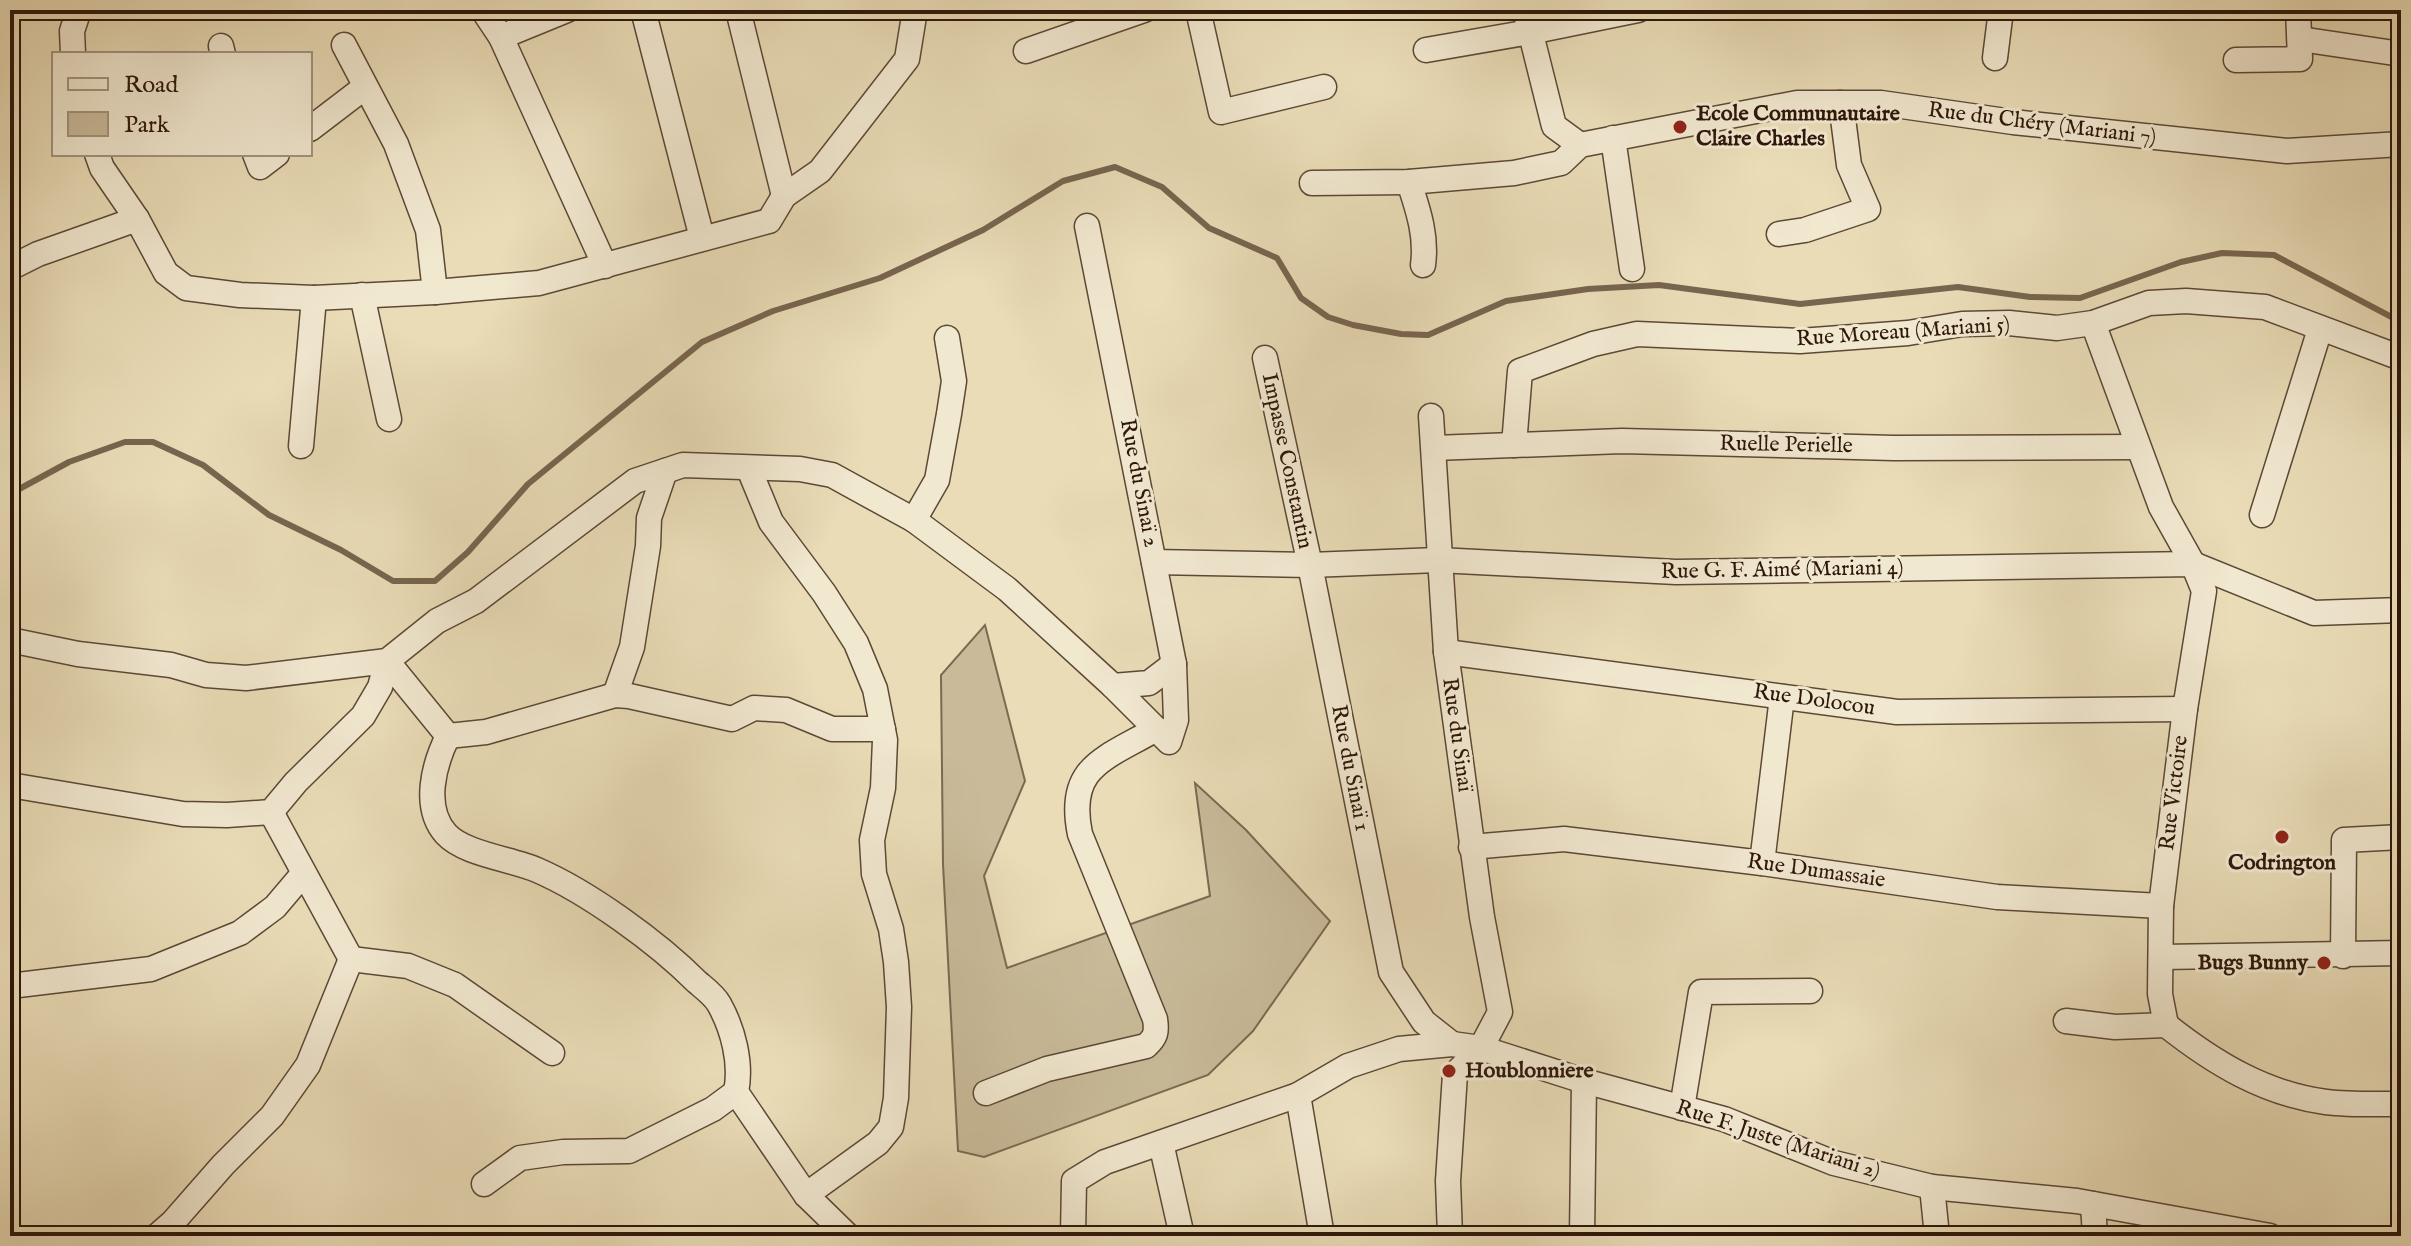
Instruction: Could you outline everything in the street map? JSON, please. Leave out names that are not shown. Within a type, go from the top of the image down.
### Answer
[{"type":"street","points":[[73,52],[72,31],[79,10]]},
{"type":"street","points":[[483,10],[501,37],[605,266]]},
{"type":"street","points":[[501,37],[567,10]]},
{"type":"street","points":[[643,10],[702,238]]},
{"type":"street","points":[[738,10],[784,196]]},
{"type":"street","points":[[98,156],[166,273],[186,288],[240,295],[314,298],[539,283],[769,221],[784,196],[820,171],[907,59],[915,10]]},
{"type":"street","points":[[1026,51],[1144,10]]},
{"type":"street","points":[[1198,10],[1221,112],[1324,87]]},
{"type":"street","points":[[1426,50],[1528,21],[1638,10]]},
{"type":"street","points":[[1995,58],[2001,10]]},
{"type":"street","points":[[2236,60],[2300,59],[2298,10]]},
{"type":"street","points":[[1528,21],[1554,126],[1580,145]]},
{"type":"street","points":[[2300,39],[2401,54]]},
{"type":"street","points":[[344,45],[396,144],[428,230],[435,292]]},
{"type":"street","points":[[312,127],[365,87]]},
{"type":"street","name":"Rue du Chéry (Mariani 7)","points":[[1312,183],[1409,182],[1514,173],[1561,163],[1580,145],[1797,103],[1881,103],[2013,122],[2287,151],[2401,144]]},
{"type":"street","points":[[1779,234],[1805,230],[1868,209],[1849,165],[1841,103]]},
{"type":"street","points":[[1613,138],[1632,269]]},
{"type":"street","points":[[256,156],[260,167],[274,156]]},
{"type":"street","points":[[1409,182],[1426,245],[1423,265]]},
{"type":"street","points":[[10,268],[38,254],[137,219]]},
{"type":"street","name":"Rue du Sinaï 2","points":[[1087,226],[1174,664],[1176,720],[1163,735]]},
{"type":"street","points":[[362,295],[389,419]]},
{"type":"street","points":[[301,446],[314,298]]},
{"type":"street","name":"Rue Moreau (Mariani 5)","points":[[1514,445],[1520,371],[1593,344],[1637,334],[1800,341],[1908,333],[1962,324],[2009,323],[2057,328],[2093,323],[2149,303],[2186,301],[2265,307],[2401,358]]},
{"type":"street","name":"Rue Victoire","points":[[2093,323],[2161,507],[2193,564],[2204,591],[2185,709],[2161,906],[2160,994],[2166,1025]]},
{"type":"street","points":[[2262,515],[2320,329]]},
{"type":"street","points":[[914,520],[937,480],[949,414],[954,381],[947,338]]},
{"type":"street","name":"Impasse Constantin","points":[[1265,358],[1310,565]]},
{"type":"street","name":"Rue du Sinaï","points":[[1431,416],[1446,652],[1471,847],[1500,1012],[1481,1048],[1455,1074],[1448,1181],[1450,1236]]},
{"type":"street","name":"Ruelle Perielle","points":[[1434,448],[1622,441],[1894,448],[2138,447]]},
{"type":"street","points":[[10,640],[78,654],[171,665],[206,675],[246,678],[387,661],[437,621],[476,601],[635,481],[683,465],[800,469],[832,475],[914,520],[1007,589],[1163,735],[1097,764],[1083,779],[1076,797],[1080,834],[1155,1019],[1157,1031],[1146,1046],[1047,1069],[986,1093]]},
{"type":"street","points":[[749,469],[771,522],[824,593],[856,643],[875,689],[883,729],[883,788],[872,840],[874,874],[891,929],[896,962],[899,1007],[896,1098],[891,1127],[878,1143],[806,1195]]},
{"type":"street","points":[[615,695],[632,647],[648,546],[649,518],[665,471]]},
{"type":"street","name":"Rue G. F. Aimé (Mariani 4)","points":[[1154,562],[1310,565],[1438,560],[1676,572],[2193,564],[2314,613],[2401,610]]},
{"type":"street","name":"Rue du Sinaï 1","points":[[1310,565],[1391,972],[1424,1022],[1452,1044]]},
{"type":"street","name":"Rue Dolocou","points":[[1446,652],[1897,712],[2185,709]]},
{"type":"street","points":[[387,661],[448,736]]},
{"type":"street","points":[[10,785],[183,814],[271,812],[296,782],[363,716],[380,687],[387,661]]},
{"type":"street","points":[[1113,686],[1149,683],[1174,664]]},
{"type":"street","points":[[448,736],[486,732],[615,695],[732,719],[754,708],[786,710],[832,729],[883,729]]},
{"type":"street","points":[[1762,863],[1782,697]]},
{"type":"street","points":[[448,736],[436,760],[433,785],[434,812],[447,835],[468,847],[538,870],[642,934],[718,1002],[734,1043],[740,1074],[736,1092],[713,1109],[629,1151],[563,1152],[520,1158],[484,1184]]},
{"type":"street","points":[[271,812],[351,959]]},
{"type":"street","points":[[2343,956],[2344,840],[2401,837]]},
{"type":"street","name":"Rue Dumassaie","points":[[1471,847],[1564,839],[1762,863],[1997,897],[2161,906]]},
{"type":"street","points":[[10,986],[151,969],[240,933],[275,907],[303,874]]},
{"type":"street","points":[[2161,957],[2401,953]]},
{"type":"street","points":[[351,959],[408,966],[455,985],[552,1053]]},
{"type":"street","points":[[157,1236],[272,1116],[308,1065],[351,959]]},
{"type":"street","points":[[1682,1108],[1701,992],[1810,991]]},
{"type":"street","points":[[2066,1021],[2115,1027],[2166,1025],[2208,1058],[2271,1090],[2327,1102],[2401,1104]]},
{"type":"street","name":"Rue F. Juste (Mariani 2)","points":[[1073,1236],[1074,1181],[1105,1162],[1298,1095],[1348,1066],[1399,1049],[1452,1044],[1481,1048],[1584,1081],[1724,1119],[1834,1163],[1932,1187],[2093,1204],[2270,1236]]},
{"type":"street","points":[[1582,1236],[1584,1081]]},
{"type":"street","points":[[736,1092],[806,1195],[848,1236]]},
{"type":"street","points":[[1298,1095],[1322,1236]]},
{"type":"street","points":[[1161,1143],[1182,1236]]},
{"type":"street","points":[[1932,1187],[1937,1236]]},
{"type":"street","points":[[2093,1204],[2095,1236]]},
{"type":"green space","points":[[985,625],[1025,781],[984,876],[1007,968],[1210,896],[1195,783],[1246,830],[1330,921],[1253,1031],[1208,1075],[984,1157],[958,1151],[943,864],[941,675]]},
{"type":"waterway","points":[[10,494],[69,462],[125,442],[153,442],[203,465],[269,515],[341,550],[393,581],[435,581],[468,552],[528,484],[702,342],[773,311],[880,278],[983,230],[1063,181],[1115,167],[1162,187],[1209,228],[1277,258],[1301,298],[1328,317],[1401,334],[1428,335],[1506,301],[1588,289],[1659,285],[1800,304],[1958,287],[2030,297],[2080,298],[2181,262],[2222,253],[2274,255],[2401,322]]},
{"type":"place","name":"Ecole Communautaire Claire Charles","points":[[1680,127]]},
{"type":"place","name":"Codrington","points":[[2282,837]]},
{"type":"place","name":"Bugs Bunny","points":[[2324,963]]},
{"type":"place","name":"Houblonniere","points":[[1449,1071]]}]
